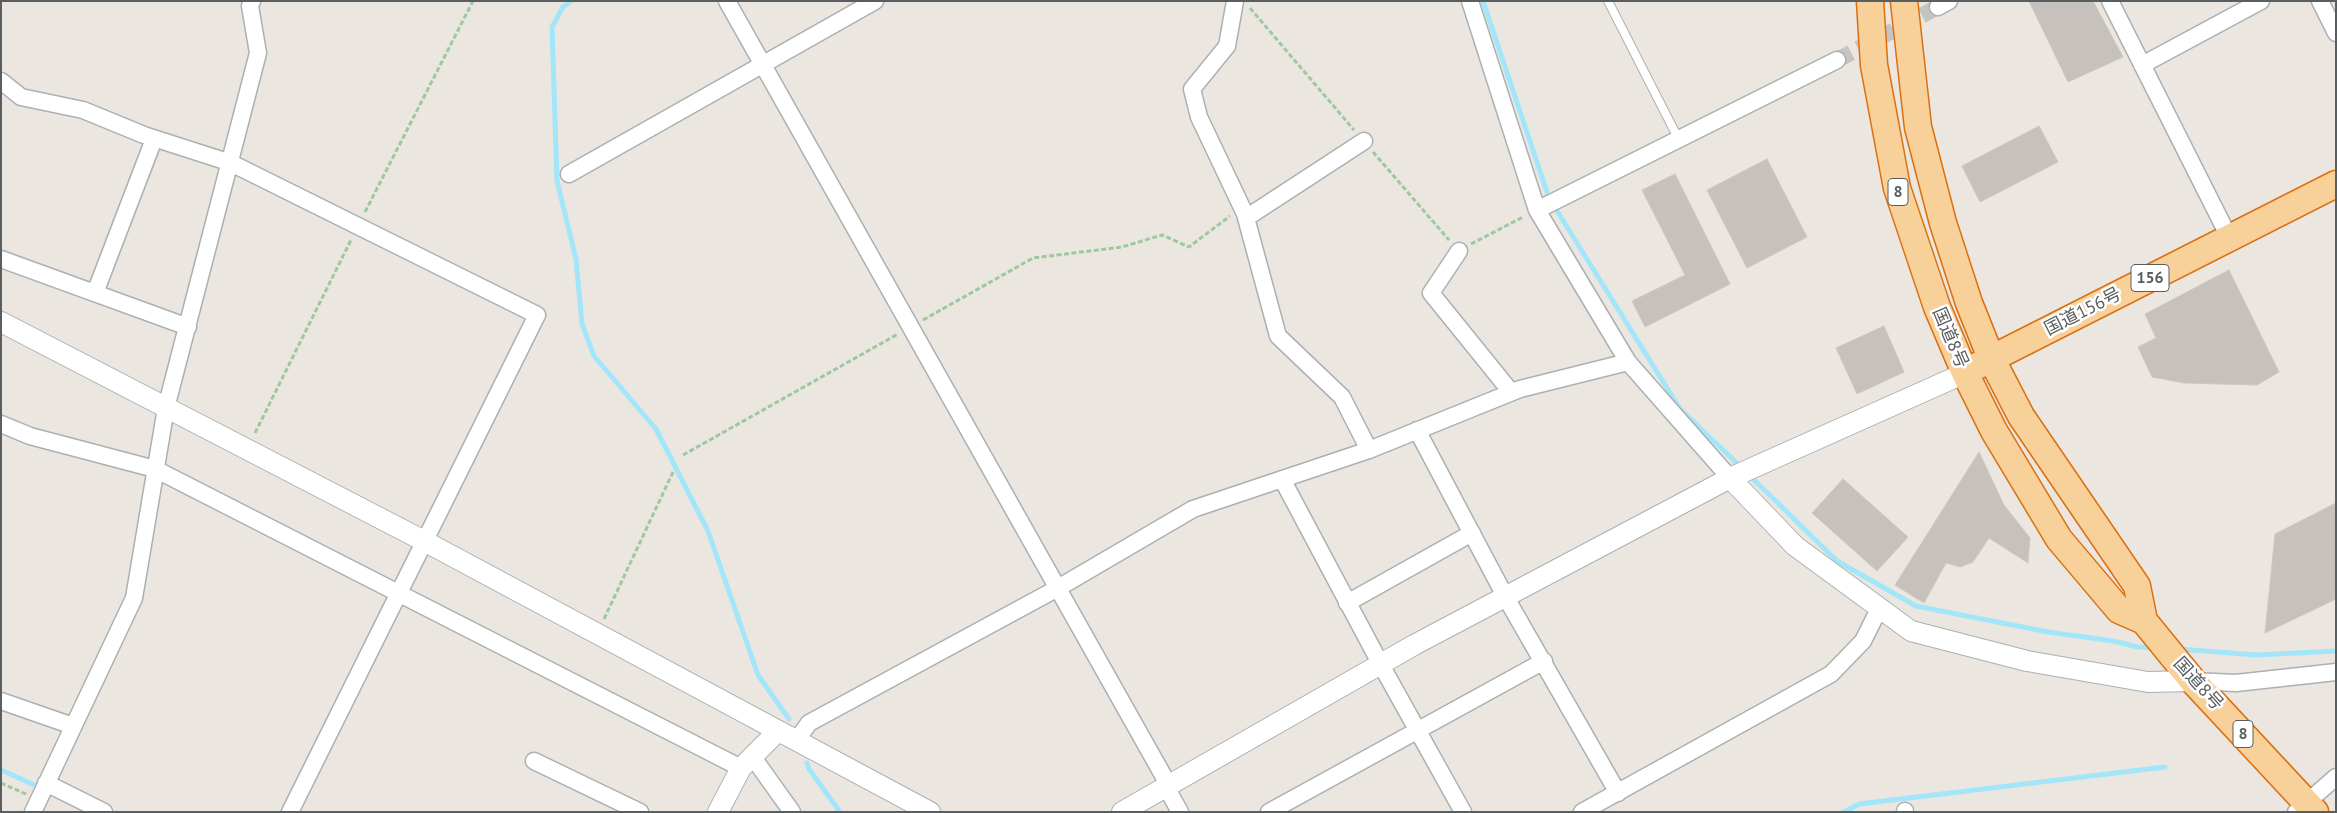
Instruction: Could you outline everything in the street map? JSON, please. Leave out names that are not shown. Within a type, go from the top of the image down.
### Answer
[{"type":"highway","name":"国道8号","points":[[1870,1],[1874,64],[1897,188],[1937,307],[1965,374],[1994,431],[2059,539],[2119,610],[2158,638],[2305,809]]},
{"type":"highway","name":"国道8号","points":[[1904,1],[1918,127],[1943,223],[1969,303],[1991,358],[2021,416],[2137,586],[2158,638]]},
{"type":"highway","name":"国道156号","points":[[1965,374],[1991,358],[2336,184]]},
{"type":"street","points":[[727,1],[1168,784],[1170,794],[1180,812]]},
{"type":"street","points":[[569,174],[875,1]]},
{"type":"street","points":[[1235,1],[1227,46],[1192,89],[1199,118],[1243,213],[1278,336],[1342,397],[1369,450]]},
{"type":"street","points":[[1470,1],[1537,210],[1628,362],[1795,546],[1911,631],[2028,661],[2148,682],[2194,681],[2236,683],[2336,672]]},
{"type":"street","points":[[2110,1],[2230,239]]},
{"type":"street","points":[[2142,65],[2261,1]]},
{"type":"street","points":[[2320,1],[2336,33]]},
{"type":"street","points":[[35,807],[134,598],[166,408],[258,53],[248,3]]},
{"type":"street","points":[[1537,210],[1837,60]]},
{"type":"street","points":[[1,81],[21,97],[83,110],[154,139],[231,162],[538,314],[290,812]]},
{"type":"street","points":[[94,293],[154,139]]},
{"type":"street","points":[[1243,213],[1364,142]]},
{"type":"street","points":[[1459,251],[1431,292],[1511,392]]},
{"type":"street","points":[[1,259],[188,327]]},
{"type":"street","points":[[1,322],[426,542],[930,812]]},
{"type":"street","points":[[796,741],[809,723],[1058,588],[1193,508],[1369,450],[1511,392],[1628,362]]},
{"type":"street","points":[[1122,812],[1380,664],[1732,477],[1965,374]]},
{"type":"street","points":[[1,424],[30,436],[155,470],[398,594],[746,762],[792,812]]},
{"type":"street","points":[[1417,430],[1505,596],[1618,793]]},
{"type":"street","points":[[1282,479],[1380,664],[1463,812]]},
{"type":"street","points":[[1347,603],[1472,533]]},
{"type":"street","points":[[1582,812],[1830,674],[1863,641],[1879,609]]},
{"type":"street","points":[[1268,812],[1544,661]]},
{"type":"street","points":[[1,702],[73,726]]},
{"type":"street","points":[[718,812],[746,762],[778,731]]},
{"type":"street","points":[[534,761],[640,812]]},
{"type":"street","points":[[2305,809],[2336,777]]},
{"type":"street","points":[[46,783],[104,812]]},
{"type":"lane","points":[[1608,1],[1679,140]]},
{"type":"path","points":[[1244,1],[1459,251],[1537,210]]},
{"type":"path","points":[[683,455],[1033,258],[1122,247],[1162,235],[1189,247],[1243,213]]},
{"type":"path","points":[[597,633],[673,472]]},
{"type":"path","points":[[1,783],[35,807]]},
{"type":"building","points":[[2029,1],[2093,1],[2123,57],[2068,82]]},
{"type":"building","points":[[2039,126],[2058,162],[1980,202],[1962,166]]},
{"type":"building","points":[[1767,159],[1807,237],[1747,268],[1707,190]]},
{"type":"building","points":[[1675,174],[1730,284],[1645,327],[1632,301],[1685,275],[1642,190]]},
{"type":"building","points":[[2229,270],[2279,372],[2257,385],[2184,383],[2152,377],[2138,347],[2156,338],[2145,314]]},
{"type":"building","points":[[1884,326],[1904,372],[1857,394],[1836,348]]},
{"type":"building","points":[[1979,452],[2004,505],[2030,538],[2028,563],[1989,538],[1973,562],[1960,567],[1946,563],[1924,603],[1895,585]]},
{"type":"building","points":[[1843,479],[1908,537],[1877,571],[1812,513]]},
{"type":"building","points":[[2336,503],[2336,599],[2265,633],[2275,534]]},
{"type":"waterway","points":[[571,1],[563,7],[552,27],[557,181],[576,259],[582,324],[594,356],[656,429],[708,531],[758,675],[789,719]]},
{"type":"waterway","points":[[1483,1],[1549,198],[1680,409],[1742,468]]},
{"type":"waterway","points":[[1748,474],[1837,561],[1916,606],[2048,632],[2113,641],[2138,647],[2156,648]]},
{"type":"waterway","points":[[2179,649],[2257,655],[2336,651]]},
{"type":"waterway","points":[[807,763],[809,769],[840,812]]},
{"type":"waterway","points":[[1844,812],[1859,804],[2165,767]]},
{"type":"waterway","points":[[1,770],[41,788]]},
{"type":"tunnel","points":[[1837,60],[1938,7]]}]
